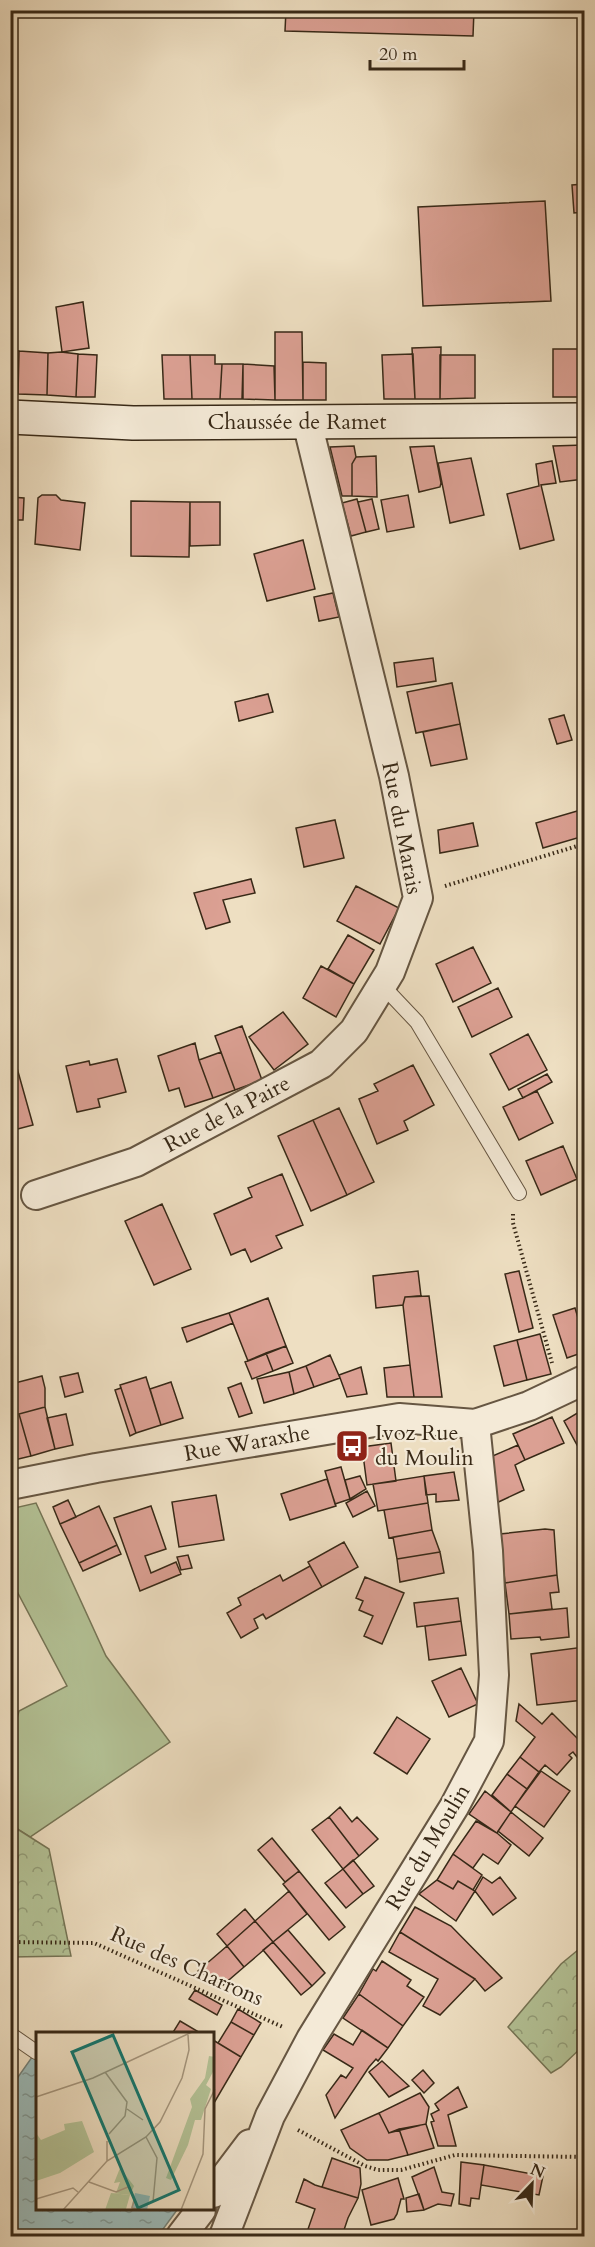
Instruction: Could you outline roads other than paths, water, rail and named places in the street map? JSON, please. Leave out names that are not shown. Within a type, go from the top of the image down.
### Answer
[{"type":"main road","name":"Chaussée de Ramet","points":[[10,417],[133,423],[585,420]]},
{"type":"street","name":"Rue du Marais","points":[[306,422],[394,776],[418,898],[390,972],[381,984]]},
{"type":"street","name":"Rue de la Paire","points":[[36,1195],[136,1162],[321,1064],[354,1031],[381,984]]},
{"type":"street","name":"Rue Waraxhe","points":[[10,1485],[96,1468],[399,1418],[475,1424],[529,1406],[573,1386]]},
{"type":"street","name":"Rue du Moulin","points":[[224,2236],[270,2116],[311,2039],[454,1807],[489,1741],[494,1675],[488,1551],[475,1424]]},
{"type":"street","points":[[214,2192],[270,2116]]},
{"type":"street","points":[[181,2236],[200,2211]]},
{"type":"lane","points":[[381,984],[417,1022],[519,1193]]},
{"type":"lane","points":[[10,2034],[36,2052]]},
{"type":"water","points":[[36,2051],[36,2211],[176,2211],[158,2236],[11,2236],[11,2087]]},
{"type":"place","name":"Ivoz Rue du Moulin","points":[[352,1446]]}]
